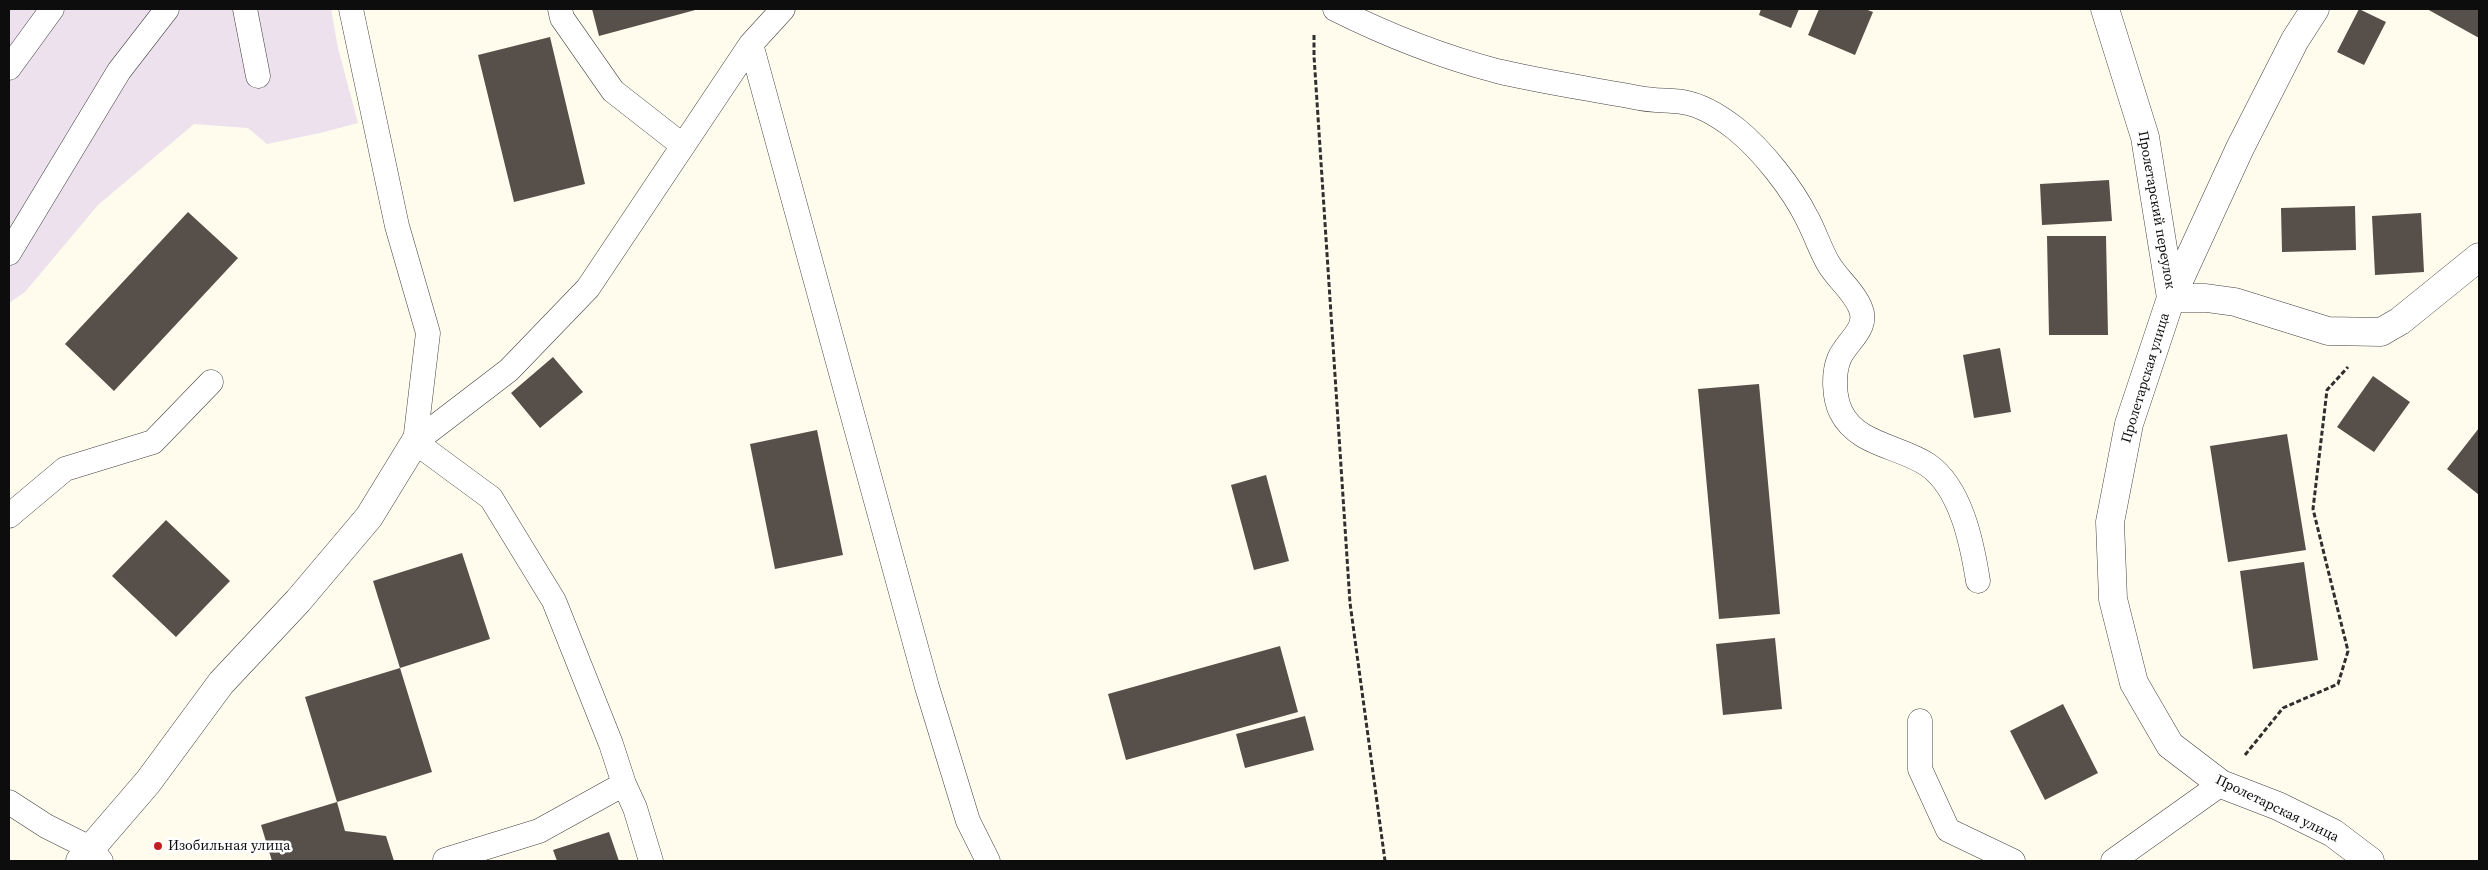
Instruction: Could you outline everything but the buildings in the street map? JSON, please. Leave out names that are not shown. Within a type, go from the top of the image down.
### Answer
[{"type":"street","name":"Пролетарский переулок","points":[[2105,9],[2145,137],[2171,298]]},
{"type":"street","name":"Пролетарская улица","points":[[2315,9],[2295,40],[2244,139],[2171,298],[2129,424],[2110,522],[2113,599],[2134,683],[2170,745],[2221,784],[2278,806],[2333,833],[2370,861]]},
{"type":"street","points":[[2171,298],[2206,298],[2235,302],[2328,331],[2380,332],[2400,321],[2479,257]]},
{"type":"street","points":[[90,857],[221,683],[298,601],[369,517],[415,442]]},
{"type":"lane","points":[[9,68],[52,9]]},
{"type":"lane","points":[[9,253],[119,71],[167,9]]},
{"type":"lane","points":[[246,9],[258,76]]},
{"type":"lane","points":[[352,9],[397,226],[428,333],[415,442]]},
{"type":"lane","points":[[560,9],[562,18],[613,91],[682,146]]},
{"type":"lane","points":[[415,442],[509,370],[588,288],[751,44],[783,9]]},
{"type":"lane","points":[[1335,9],[1373,28],[1429,51],[1498,71],[1656,101],[1685,102],[1711,113],[1736,129],[1775,170],[1806,216],[1829,265],[1848,286],[1862,309],[1861,329],[1839,358],[1834,380],[1840,410],[1852,430],[1928,465],[1945,482],[1966,524],[1972,543],[1978,581]]},
{"type":"lane","points":[[751,44],[927,687],[968,822],[988,861]]},
{"type":"lane","points":[[9,516],[65,469],[153,442],[211,382]]},
{"type":"lane","points":[[415,442],[491,498],[554,601],[635,808],[651,861]]},
{"type":"lane","points":[[1920,721],[1920,769],[1948,830],[2013,861]]},
{"type":"lane","points":[[445,860],[539,831],[624,784]]},
{"type":"lane","points":[[2113,861],[2221,784]]},
{"type":"lane","points":[[9,802],[90,857]]},
{"type":"path","points":[[1315,28],[1314,56],[1350,603],[1385,861]]},
{"type":"path","points":[[2221,784],[2283,708],[2338,684],[2348,650],[2313,508],[2327,390],[2380,332]]},
{"type":"shaded area","points":[[9,9],[331,9],[338,48],[358,123],[267,144],[248,128],[194,124],[98,205],[25,292],[9,303]]},
{"type":"place","name":"Изобильная улица","points":[[158,846]]}]
